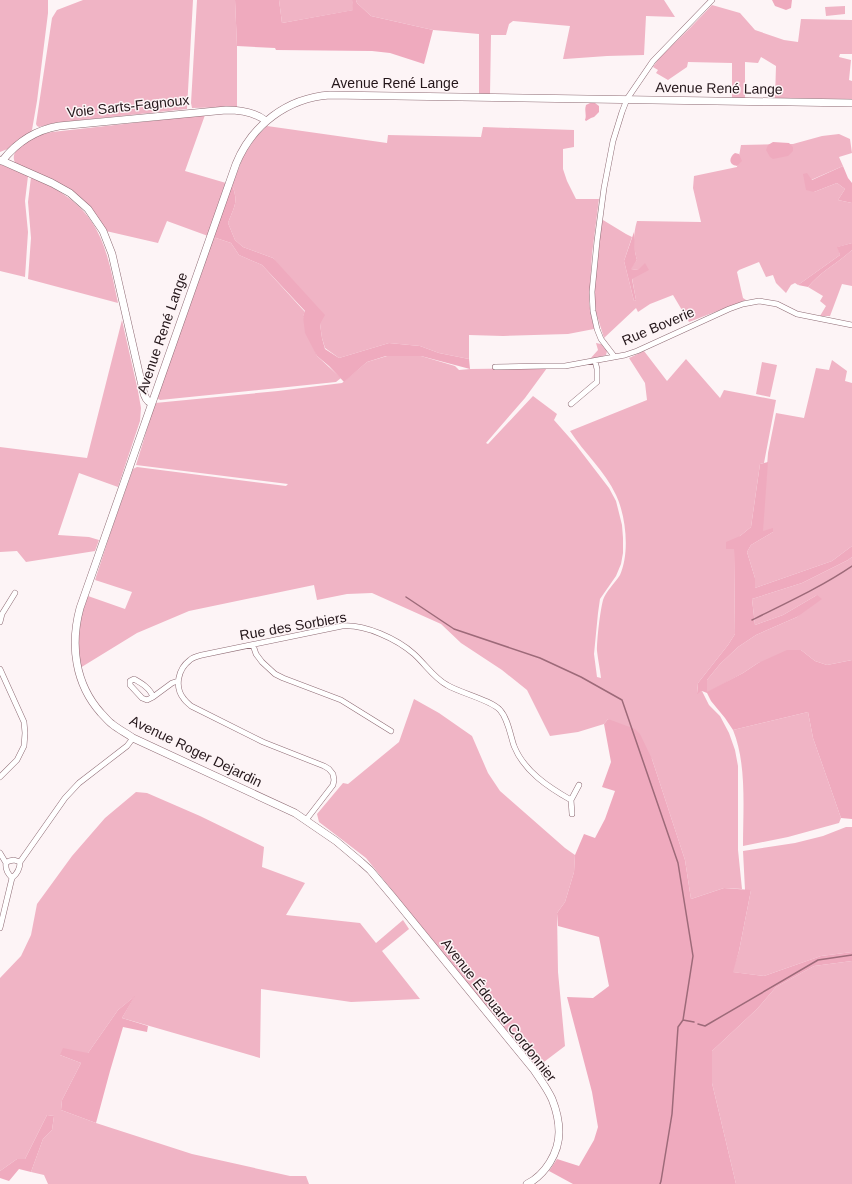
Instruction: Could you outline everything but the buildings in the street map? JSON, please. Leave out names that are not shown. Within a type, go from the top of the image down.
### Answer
[{"type":"main road","name":"Avenue René Lange","points":[[146,418],[239,156],[248,140],[266,120],[295,103],[314,97],[324,96],[852,103]]},
{"type":"main road","name":"Voie Sarts-Fagnoux","points":[[1,161],[29,136],[41,130],[59,126],[226,110],[235,110],[254,114],[266,120]]},
{"type":"main road","points":[[1,161],[52,183],[70,193],[88,209],[103,231],[113,258],[143,390],[146,398],[151,403]]},
{"type":"main road","name":"Avenue Roger Dejardin","points":[[146,418],[77,620],[75,637],[77,669],[88,696],[112,724],[133,738],[275,803],[306,820],[336,841],[361,862],[378,880]]},
{"type":"main road","name":"Avenue Édouard Cordonnier","points":[[378,880],[534,1070],[552,1099],[559,1132],[556,1149],[550,1163],[540,1174],[526,1184]]},
{"type":"street","name":"Rue Boverie","points":[[712,0],[657,56],[627,99],[616,129],[606,170],[593,283],[593,311],[601,339],[614,356],[631,353],[728,309],[759,301],[773,303],[797,314],[852,325]]},
{"type":"street","points":[[495,367],[565,366],[614,356]]},
{"type":"street","points":[[571,404],[597,382],[597,369],[595,361]]},
{"type":"street","points":[[0,622],[2,614],[15,593]]},
{"type":"street","name":"Rue des Sorbiers","points":[[178,681],[182,668],[194,657],[349,626],[365,628],[394,640],[414,654],[439,680],[449,687],[499,708],[515,747],[524,764],[544,783],[570,800]]},
{"type":"street","points":[[253,645],[256,654],[275,674],[341,700],[391,731]]},
{"type":"street","points":[[0,669],[24,722],[25,733],[24,746],[17,760],[0,777]]},
{"type":"street","points":[[153,697],[152,692],[141,682],[134,679],[130,681],[130,685],[142,698],[147,700],[153,697],[172,683],[178,681],[179,689],[183,698],[191,706],[263,742],[316,762],[328,769],[333,774],[333,785],[306,820]]},
{"type":"street","points":[[0,928],[12,878],[20,868],[20,862],[65,798],[79,783],[127,746],[133,738]]},
{"type":"street","points":[[572,814],[570,800],[579,785]]},
{"type":"street","points":[[0,853],[6,863],[8,874],[12,878]]},
{"type":"street","points":[[6,863],[14,860],[20,862]]},
{"type":"shaded area","points":[[0,0],[48,0],[48,13],[32,130],[10,148],[0,152]]},
{"type":"shaded area","points":[[83,0],[193,0],[187,109],[54,123],[39,127],[37,126],[36,124],[52,18],[57,10]]},
{"type":"shaded area","points":[[197,0],[235,0],[237,107],[192,108],[191,103]]},
{"type":"shaded area","points":[[235,0],[279,0],[282,23],[353,10],[352,0],[356,0],[357,3],[371,16],[433,30],[424,64],[390,53],[372,51],[276,50],[275,48],[237,46]]},
{"type":"shaded area","points":[[279,0],[352,0],[354,10],[282,23]]},
{"type":"shaded area","points":[[356,0],[664,0],[675,17],[646,16],[644,55],[565,59],[563,59],[570,26],[513,21],[509,24],[506,35],[491,35],[490,94],[479,94],[479,34],[433,30],[371,16],[357,3]]},
{"type":"shaded area","points":[[772,0],[792,0],[791,8],[786,10],[775,6]]},
{"type":"shaded area","points":[[712,5],[740,13],[755,30],[784,40],[798,42],[801,19],[852,20],[852,54],[840,54],[839,57],[851,60],[849,80],[852,81],[852,99],[775,98],[776,66],[761,57],[758,63],[745,62],[745,98],[732,98],[732,63],[688,62],[687,67],[668,80],[656,73],[658,70],[653,67],[659,58]]},
{"type":"shaded area","points":[[845,6],[845,14],[826,16],[825,7]]},
{"type":"shaded area","points":[[590,103],[595,103],[599,106],[599,112],[594,117],[586,121],[585,107]]},
{"type":"shaded area","points":[[205,115],[185,171],[226,183],[208,236],[167,221],[158,243],[106,231],[86,204],[15,163],[14,157],[20,146],[33,138],[47,133]]},
{"type":"shaded area","points":[[267,126],[387,143],[388,135],[481,137],[483,127],[574,130],[574,147],[563,149],[563,169],[567,181],[576,199],[599,199],[592,254],[589,303],[594,329],[568,334],[503,336],[469,335],[469,359],[439,353],[420,346],[389,343],[339,358],[325,348],[320,324],[273,258],[243,247],[235,240],[228,223],[235,204],[235,196],[232,185],[244,155],[256,137]]},
{"type":"shaded area","points":[[839,134],[850,139],[852,153],[839,157],[843,166],[811,180],[814,192],[837,183],[845,189],[838,200],[852,203],[852,243],[838,247],[840,255],[798,285],[795,283],[791,285],[786,293],[776,283],[773,275],[766,277],[759,262],[737,272],[743,298],[746,300],[689,322],[673,295],[650,304],[638,312],[636,308],[604,338],[595,309],[595,281],[601,223],[603,220],[632,237],[624,261],[634,301],[636,300],[632,278],[638,270],[630,269],[637,260],[634,240],[637,221],[701,222],[693,188],[694,176],[737,167],[741,145],[793,144],[822,136]]},
{"type":"shaded area","points":[[773,142],[789,143],[793,147],[793,151],[788,156],[773,159],[766,150],[768,145]]},
{"type":"shaded area","points":[[735,153],[739,154],[742,161],[737,166],[732,164],[730,161]]},
{"type":"shaded area","points":[[0,164],[28,176],[25,201],[28,232],[25,277],[0,271]]},
{"type":"shaded area","points":[[843,166],[852,183],[852,203],[838,200],[845,189],[837,183],[814,192],[806,190],[803,174],[807,173],[812,180]]},
{"type":"shaded area","points":[[31,177],[62,193],[79,206],[89,218],[97,230],[108,258],[118,303],[28,279],[31,238],[28,202]]},
{"type":"shaded area","points":[[232,185],[235,196],[235,204],[228,223],[235,240],[243,247],[273,258],[325,315],[320,324],[325,349],[339,358],[389,343],[420,346],[439,353],[469,359],[470,369],[421,356],[386,356],[367,362],[344,382],[317,356],[305,333],[303,316],[305,311],[262,265],[239,255],[231,243],[213,237]]},
{"type":"shaded area","points":[[634,232],[637,260],[631,269],[638,270],[645,263],[649,270],[632,279],[636,300],[634,301],[624,261]]},
{"type":"shaded area","points":[[213,237],[231,243],[239,255],[262,265],[305,312],[303,316],[317,356],[341,378],[336,382],[160,400],[157,398]]},
{"type":"shaded area","points":[[852,243],[852,250],[847,255],[818,277],[808,287],[798,285],[840,255],[837,247]]},
{"type":"shaded area","points":[[852,250],[852,286],[842,284],[830,316],[820,316],[826,306],[820,301],[823,296],[808,287],[818,277]]},
{"type":"shaded area","points":[[122,320],[138,391],[141,408],[140,421],[118,487],[79,473],[58,535],[89,537],[99,540],[95,551],[26,562],[17,551],[0,552],[0,447],[87,458]]},
{"type":"shaded area","points":[[596,343],[601,344],[607,351],[606,355],[589,360],[598,350]]},
{"type":"shaded area","points":[[644,351],[667,381],[686,359],[720,398],[724,390],[776,400],[764,463],[760,464],[751,527],[740,536],[734,548],[735,634],[698,683],[697,693],[702,691],[709,705],[720,716],[729,733],[735,750],[738,766],[738,850],[742,889],[724,888],[691,899],[685,860],[652,759],[608,719],[604,724],[578,732],[550,736],[527,690],[502,670],[461,643],[441,624],[372,593],[347,594],[317,600],[314,585],[189,611],[137,633],[80,668],[77,646],[79,621],[88,596],[125,609],[132,592],[95,580],[133,469],[137,467],[286,486],[288,484],[136,465],[155,403],[342,383],[367,362],[387,356],[421,356],[455,366],[459,370],[547,368],[525,398],[486,443],[488,444],[533,396],[557,414],[554,420],[576,445],[609,488],[616,501],[622,525],[623,553],[621,564],[616,576],[600,599],[594,654],[597,677],[601,678],[597,651],[601,611],[604,597],[620,575],[623,566],[626,535],[622,513],[616,495],[606,478],[570,431],[647,400],[645,383],[629,358]]},
{"type":"shaded area","points":[[832,360],[847,371],[845,381],[852,383],[852,546],[832,561],[755,588],[755,578],[747,552],[751,545],[773,532],[773,529],[762,532],[768,453],[776,413],[804,418],[816,368],[829,370]]},
{"type":"shaded area","points":[[762,362],[777,365],[770,397],[756,394]]},
{"type":"shaded area","points":[[768,462],[763,531],[773,528],[773,532],[751,545],[747,552],[755,578],[755,588],[832,561],[852,546],[852,557],[802,583],[752,599],[755,625],[783,615],[817,595],[822,599],[797,617],[756,635],[738,647],[720,664],[707,680],[707,692],[743,673],[758,663],[787,650],[801,650],[815,661],[827,665],[852,660],[852,819],[841,818],[813,738],[808,712],[733,730],[711,701],[707,693],[702,691],[697,694],[698,683],[735,634],[734,549],[726,549],[726,542],[740,536],[751,527],[760,464]]},
{"type":"shaded area","points":[[852,557],[852,660],[827,665],[815,661],[801,650],[758,663],[707,693],[707,680],[720,664],[738,647],[756,635],[797,617],[817,595],[783,615],[755,625],[752,599],[802,583]]},
{"type":"shaded area","points":[[414,699],[439,713],[472,736],[488,773],[500,791],[575,855],[574,872],[565,902],[557,913],[558,972],[565,1046],[536,1068],[366,858],[319,822],[317,814],[343,783],[348,784],[399,742]]},
{"type":"shaded area","points":[[808,712],[813,738],[841,818],[839,823],[788,837],[743,846],[744,802],[742,772],[733,730]]},
{"type":"shaded area","points":[[608,719],[635,729],[640,734],[652,759],[685,860],[691,899],[724,888],[751,890],[739,951],[733,972],[764,976],[821,956],[852,952],[852,961],[814,966],[776,987],[757,1009],[712,1051],[712,1083],[736,1184],[573,1184],[549,1171],[557,1159],[579,1166],[594,1140],[598,1127],[592,1092],[567,997],[593,998],[609,986],[599,937],[558,926],[557,913],[565,902],[574,872],[575,855],[584,834],[595,838],[605,819],[615,791],[602,787],[611,762],[604,724]]},
{"type":"shaded area","points":[[136,792],[147,793],[200,816],[264,847],[262,867],[305,883],[286,915],[360,923],[376,943],[403,920],[409,929],[382,951],[420,999],[351,1002],[261,989],[260,1058],[122,1018],[134,997],[118,1010],[88,1053],[60,1055],[81,1063],[62,1100],[61,1110],[192,1154],[290,1176],[306,1176],[309,1184],[48,1184],[44,1175],[31,1172],[43,1139],[52,1130],[54,1116],[47,1115],[25,1159],[17,1159],[0,1171],[0,978],[21,956],[31,935],[37,904],[72,856],[105,818]]},
{"type":"shaded area","points":[[846,827],[852,827],[852,952],[821,956],[764,976],[732,972],[739,951],[751,890],[745,890],[743,851],[795,843],[823,836]]},
{"type":"shaded area","points":[[852,961],[852,1184],[736,1184],[712,1083],[712,1051],[757,1009],[776,987],[814,966]]},
{"type":"shaded area","points":[[135,996],[122,1018],[148,1026],[147,1032],[123,1027],[96,1123],[61,1110],[62,1100],[81,1063],[60,1055],[63,1048],[88,1053],[118,1010]]},
{"type":"shaded area","points":[[47,1115],[54,1116],[52,1130],[43,1139],[31,1172],[19,1169],[9,1181],[0,1178],[0,1171],[17,1159],[25,1159]]},
{"type":"waterway","points":[[752,620],[816,588],[852,566]]},
{"type":"waterway","points":[[406,597],[454,629],[540,658],[581,677],[622,700],[678,863],[693,956],[683,1020],[678,1027],[672,1114],[660,1184]]},
{"type":"waterway","points":[[698,1024],[705,1026],[818,960],[852,955]]},
{"type":"waterway","points":[[683,1020],[694,1022]]}]
